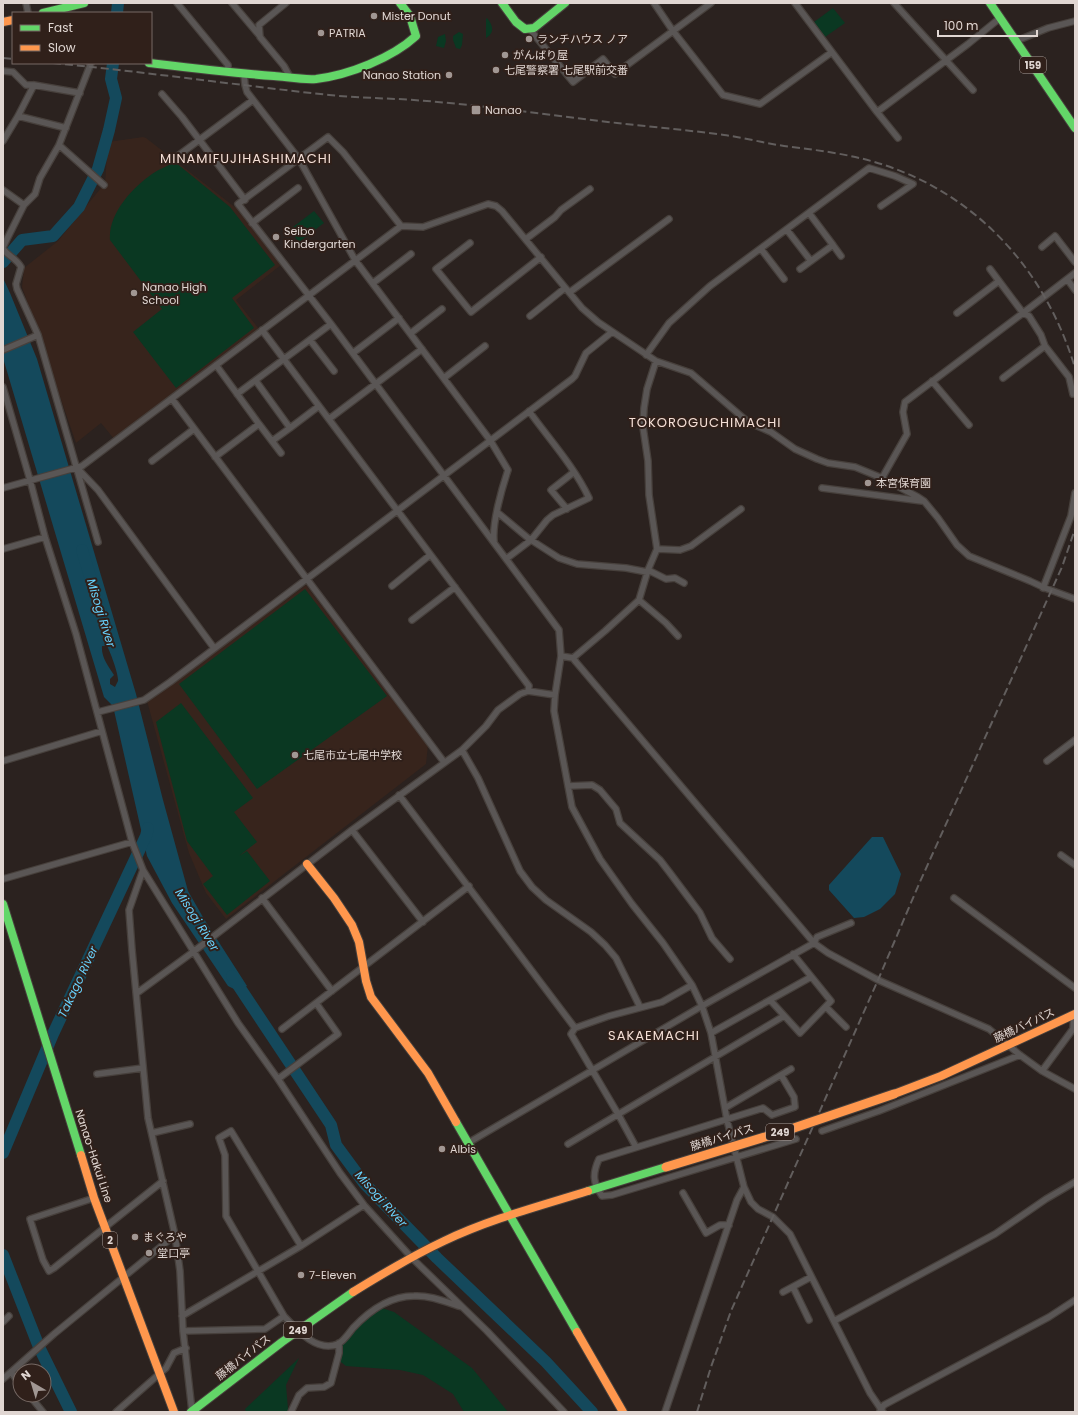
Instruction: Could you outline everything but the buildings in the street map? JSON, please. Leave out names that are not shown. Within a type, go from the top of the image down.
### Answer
[{"type":"main road","points":[[47,12],[84,3]]},
{"type":"main road","points":[[152,63],[244,74],[315,79],[342,74],[365,66],[399,49],[408,44],[416,36],[410,16],[400,3]]},
{"type":"main road","points":[[502,3],[516,22],[525,29],[534,28],[565,3]]},
{"type":"main road","name":"159","points":[[990,3],[1075,128]]},
{"type":"main road","points":[[307,864],[351,921],[357,935],[366,983],[371,996],[428,1073],[623,1412]]},
{"type":"main road","name":"Nanao-Hakui Line","points":[[3,904],[94,1198],[174,1412]]},
{"type":"main road","name":"藤橋バイパス","points":[[192,1411],[297,1330],[367,1284],[414,1256],[446,1240],[509,1216],[788,1130],[894,1094],[941,1076],[1074,1015]]},
{"type":"street","points":[[176,3],[228,65],[228,72]]},
{"type":"street","points":[[232,3],[284,66],[290,77]]},
{"type":"street","points":[[275,3],[279,8]]},
{"type":"street","points":[[260,37],[259,25],[286,3]]},
{"type":"street","points":[[654,3],[673,31],[722,95],[760,104],[832,52]]},
{"type":"street","points":[[534,28],[532,32],[573,82],[603,59],[615,74],[711,3]]},
{"type":"street","points":[[795,3],[898,138]]},
{"type":"street","points":[[894,3],[973,90]]},
{"type":"street","points":[[877,112],[1000,18]]},
{"type":"street","points":[[1016,41],[1048,28],[1075,21]]},
{"type":"street","points":[[91,64],[60,144],[40,178],[35,194],[24,206],[4,249],[18,261],[21,267],[16,284],[17,290],[38,335],[98,542]]},
{"type":"street","points":[[3,71],[13,72],[26,85],[80,93]]},
{"type":"street","points":[[244,74],[247,92],[299,159],[355,260],[490,440],[508,470],[503,483],[494,526],[494,541]]},
{"type":"street","points":[[3,140],[18,116],[34,85]]},
{"type":"street","points":[[162,94],[182,117],[245,200]]},
{"type":"street","points":[[175,158],[253,100]]},
{"type":"street","points":[[18,116],[66,128]]},
{"type":"street","points":[[401,226],[343,152],[328,137],[238,204],[331,324],[559,630],[562,656],[555,695],[554,711],[572,807],[600,859],[632,904],[663,943],[692,986],[702,1006],[711,1034],[727,1120],[744,1187],[751,1202],[758,1209],[773,1217],[790,1234],[870,1393],[881,1411]]},
{"type":"street","points":[[60,144],[104,185]]},
{"type":"street","points":[[646,355],[669,323],[710,286],[869,168],[895,176],[912,184],[882,206]]},
{"type":"street","points":[[252,223],[298,188]]},
{"type":"street","points":[[526,239],[555,217],[561,210],[590,189]]},
{"type":"street","points":[[3,190],[24,206]]},
{"type":"street","points":[[3,488],[77,468],[94,457],[401,226],[423,227],[488,204],[496,206],[502,211],[582,308],[598,322],[646,355],[656,361],[691,373],[748,422],[771,432],[795,449],[828,463],[855,467],[908,491],[924,501],[957,545],[969,556],[1044,588],[1075,599]]},
{"type":"street","points":[[809,213],[841,256]]},
{"type":"street","points":[[530,316],[669,219]]},
{"type":"street","points":[[787,230],[811,261]]},
{"type":"street","points":[[1042,247],[1055,236],[1075,262]]},
{"type":"street","points":[[470,243],[436,269],[471,312],[541,257]]},
{"type":"street","points":[[800,269],[833,245]]},
{"type":"street","points":[[761,249],[784,278]]},
{"type":"street","points":[[373,283],[411,254]]},
{"type":"street","points":[[990,269],[1023,313],[1029,316],[1041,334],[1045,346],[1069,377],[1073,394]]},
{"type":"street","points":[[882,478],[907,434],[903,412],[905,402],[1075,272]]},
{"type":"street","points":[[1067,279],[1075,290]]},
{"type":"street","points":[[957,313],[999,281]]},
{"type":"street","points":[[411,334],[442,309]]},
{"type":"street","points":[[353,354],[399,318]]},
{"type":"street","points":[[237,394],[331,324]]},
{"type":"street","points":[[262,330],[529,686],[528,692]]},
{"type":"street","points":[[98,712],[144,700],[575,376],[586,353],[612,332]]},
{"type":"street","points":[[3,350],[38,335]]},
{"type":"street","points":[[310,340],[334,371]]},
{"type":"street","points":[[444,378],[485,346]]},
{"type":"street","points":[[1003,378],[1045,346]]},
{"type":"street","points":[[329,419],[422,349]]},
{"type":"street","points":[[572,658],[634,606],[639,600],[657,549],[649,495],[648,461],[643,427],[647,389],[656,361]]},
{"type":"street","points":[[216,365],[281,453]]},
{"type":"street","points":[[256,381],[290,428]]},
{"type":"street","points":[[932,381],[969,424]]},
{"type":"street","points":[[3,387],[46,537],[76,634],[133,843],[142,868],[196,950],[238,1023],[278,1079],[336,1167],[364,1205],[564,1412]]},
{"type":"street","points":[[172,399],[444,762]]},
{"type":"street","points":[[272,441],[319,406]]},
{"type":"street","points":[[506,559],[531,540],[547,520],[553,515],[589,498],[574,472],[529,411]]},
{"type":"street","points":[[215,457],[259,424]]},
{"type":"street","points":[[152,461],[194,429]]},
{"type":"street","points":[[77,468],[98,490],[214,648]]},
{"type":"street","points":[[567,509],[551,490],[574,472]]},
{"type":"street","points":[[822,488],[924,501]]},
{"type":"street","points":[[1044,588],[1071,516],[1075,493]]},
{"type":"street","points":[[657,549],[680,550],[691,546],[741,508]]},
{"type":"street","points":[[497,512],[531,540],[560,558],[577,564],[648,571],[666,579],[676,578],[684,583]]},
{"type":"street","points":[[3,549],[46,537]]},
{"type":"street","points":[[392,586],[430,555]]},
{"type":"street","points":[[412,620],[455,587]]},
{"type":"street","points":[[639,600],[666,623],[678,636]]},
{"type":"street","points":[[562,656],[572,658],[814,943],[828,953],[878,980],[989,1029],[1020,1055],[1075,1089]]},
{"type":"street","points":[[136,994],[196,950],[399,794],[462,750],[486,726],[498,710],[520,694],[528,692],[555,695]]},
{"type":"street","points":[[3,761],[102,730]]},
{"type":"street","points":[[1048,761],[1075,740]]},
{"type":"street","points":[[462,750],[478,778],[520,871],[532,887],[546,900],[591,932],[605,945],[616,958],[640,1008]]},
{"type":"street","points":[[568,786],[592,785],[600,790],[616,809],[620,823],[660,860],[700,914],[712,938],[730,959]]},
{"type":"street","points":[[399,794],[575,1028]]},
{"type":"street","points":[[352,830],[423,922]]},
{"type":"street","points":[[3,879],[133,843]]},
{"type":"street","points":[[1061,855],[1075,865]]},
{"type":"street","points":[[142,868],[129,910],[136,994],[148,1118],[175,1235],[180,1271],[183,1331],[192,1411]]},
{"type":"street","points":[[282,1028],[469,886]]},
{"type":"street","points":[[262,898],[332,991]]},
{"type":"street","points":[[954,898],[1075,988]]},
{"type":"street","points":[[468,1143],[702,1006],[814,943],[817,937],[851,923]]},
{"type":"street","points":[[770,1000],[800,1034],[831,1001],[793,954]]},
{"type":"street","points":[[711,1034],[811,977]]},
{"type":"street","points":[[636,1147],[571,1034],[575,1028],[609,1016],[662,1002],[692,986]]},
{"type":"street","points":[[278,1079],[338,1034],[316,1003]]},
{"type":"street","points":[[826,1007],[846,1027]]},
{"type":"street","points":[[1042,1070],[1073,1029],[1074,1015]]},
{"type":"street","points":[[568,1144],[784,1016]]},
{"type":"street","points":[[822,1131],[879,1111],[1020,1055]]},
{"type":"street","points":[[97,1074],[144,1068]]},
{"type":"street","points":[[725,1108],[792,1069]]},
{"type":"street","points":[[781,1075],[794,1097],[795,1107],[772,1115],[763,1108],[599,1159],[594,1170],[597,1188],[602,1196],[612,1195],[796,1139]]},
{"type":"street","points":[[152,1133],[190,1124]]},
{"type":"street","points":[[301,1246],[231,1131],[219,1138],[225,1155],[226,1216],[284,1316],[297,1330],[310,1340],[330,1346],[339,1344],[372,1310],[382,1304],[413,1295],[429,1297],[464,1308]]},
{"type":"street","points":[[94,1198],[30,1219],[49,1271],[163,1180]]},
{"type":"street","points":[[834,1321],[995,1234],[1046,1199],[1075,1182]]},
{"type":"street","points":[[665,1412],[737,1200],[744,1187]]},
{"type":"street","points":[[683,1193],[706,1233],[720,1225],[729,1225]]},
{"type":"street","points":[[182,1316],[301,1246],[364,1205]]},
{"type":"street","points":[[3,1379],[54,1334],[175,1235]]},
{"type":"street","points":[[783,1292],[812,1277]]},
{"type":"street","points":[[792,1287],[809,1320]]},
{"type":"street","points":[[881,1411],[884,1405],[1043,1320],[1075,1300]]},
{"type":"street","points":[[3,1322],[9,1316]]},
{"type":"street","points":[[183,1331],[265,1329],[284,1316]]},
{"type":"street","points":[[291,1412],[299,1395],[307,1388],[324,1387],[331,1383],[339,1353],[339,1344]]},
{"type":"street","points":[[116,1412],[160,1373],[170,1362],[174,1353],[186,1348]]},
{"type":"street","points":[[35,1403],[42,1412]]},
{"type":"shaded area","name":"Nanao High School","points":[[143,137],[236,208],[281,265],[236,300],[259,329],[115,440],[101,423],[76,443],[22,287],[24,268],[58,241],[105,183],[108,142]]},
{"type":"shaded area","name":"七尾市立七尾中学校","points":[[306,585],[428,745],[426,764],[226,919],[206,893],[189,853],[147,701]]},
{"type":"green space","points":[[833,8],[845,23],[825,37],[814,22]]},
{"type":"green space","points":[[487,18],[491,23],[492,31],[486,38],[486,19]]},
{"type":"green space","points":[[459,32],[463,34],[460,49],[456,48],[453,40],[453,36]]},
{"type":"green space","points":[[445,34],[446,41],[444,48],[436,46],[438,37]]},
{"type":"green space","points":[[175,162],[230,207],[275,265],[232,298],[254,328],[176,388],[133,332],[162,309],[110,240],[110,230],[117,211],[129,194],[152,174]]},
{"type":"green space","points":[[314,211],[324,223],[299,242],[289,230]]},
{"type":"green space","points":[[305,589],[387,696],[257,789],[179,684]]},
{"type":"green space","points":[[181,703],[253,798],[234,812],[257,842],[239,856],[247,851],[270,881],[227,915],[203,884],[213,876],[187,841],[156,722]]},
{"type":"green space","points":[[382,1308],[394,1312],[472,1368],[508,1412],[464,1412],[453,1394],[423,1375],[400,1370],[346,1366],[337,1359],[344,1338],[367,1314]]},
{"type":"green space","points":[[299,1358],[286,1385],[288,1409],[290,1412],[246,1412],[245,1409]]},
{"type":"water","points":[[3,278],[37,359],[136,694],[188,891],[247,986],[238,991],[228,986],[172,903],[147,856],[113,706],[104,697],[3,358]],"holes":[[[85,563],[94,576],[98,587],[98,601],[90,584],[84,564]],[[102,646],[107,646],[116,669],[118,681],[115,687],[110,684],[110,679],[114,675],[104,658]]]},
{"type":"water","points":[[872,837],[883,837],[901,874],[895,894],[880,909],[864,917],[854,918],[829,890],[829,885]]},
{"type":"waterway","points":[[117,12],[118,3]]},
{"type":"waterway","points":[[3,262],[22,240],[53,236],[79,207],[98,169],[109,130],[116,98],[111,79],[113,64]]},
{"type":"waterway","name":"Misogi River","points":[[82,550],[102,615]]},
{"type":"waterway","name":"Takago River","points":[[3,1153],[53,1034],[146,836],[148,828]]},
{"type":"waterway","name":"Misogi River","points":[[232,976],[331,1125],[336,1145],[364,1183],[437,1258],[546,1362],[592,1412]]},
{"type":"waterway","name":"Takago River","points":[[3,1255],[39,1347],[71,1412]]},
{"type":"railway","points":[[3,58],[12,59]]},
{"type":"railway","points":[[63,64],[329,95],[414,100],[515,110],[732,136],[782,146],[844,155],[877,163],[910,175],[954,199],[978,217],[1000,238],[1020,260],[1037,285],[1052,311],[1065,339],[1075,368]]},
{"type":"railway","points":[[697,1412],[731,1311],[919,884],[1062,567],[1075,529]]},
{"type":"traffic: fast","points":[[47,12],[84,3]]},
{"type":"traffic: fast","points":[[152,63],[300,79],[316,79],[342,74],[383,58],[416,36],[410,16],[400,3]]},
{"type":"traffic: fast","points":[[502,3],[516,22],[525,29],[534,28],[565,3]]},
{"type":"traffic: fast","points":[[990,3],[1075,128]]},
{"type":"traffic: fast","points":[[3,904],[81,1155]]},
{"type":"traffic: fast","points":[[456,1122],[577,1332]]},
{"type":"traffic: fast","points":[[588,1191],[666,1167]]},
{"type":"traffic: fast","points":[[191,1412],[282,1342],[353,1292]]},
{"type":"traffic: slow","points":[[3,22],[12,20]]},
{"type":"traffic: slow","points":[[307,864],[334,898],[352,925],[359,942],[366,981],[371,997],[428,1073],[456,1122]]},
{"type":"traffic: slow","points":[[894,1094],[941,1076],[1075,1014]]},
{"type":"traffic: slow","points":[[666,1167],[788,1130],[894,1094]]},
{"type":"traffic: slow","points":[[81,1155],[94,1198],[174,1412]]},
{"type":"traffic: slow","points":[[353,1292],[409,1259],[461,1233],[515,1213],[588,1191]]},
{"type":"traffic: slow","points":[[577,1332],[623,1412]]},
{"type":"place","name":"Mister Donut","points":[[374,16]]},
{"type":"place","name":"PATRIA","points":[[321,33]]},
{"type":"place","name":"ランチハウス ノア","points":[[529,39]]},
{"type":"place","name":"がんばり屋","points":[[505,55]]},
{"type":"place","name":"七尾警察署 七尾駅前交番","points":[[496,70]]},
{"type":"place","name":"Nanao Station","points":[[449,75]]},
{"type":"place","name":"Nanao","points":[[476,110]]},
{"type":"place","name":"Seibo Kindergarten","points":[[276,237]]},
{"type":"place","name":"Nanao High School","points":[[134,293]]},
{"type":"place","name":"本宮保育園","points":[[868,483]]},
{"type":"place","name":"七尾市立七尾中学校","points":[[295,755]]},
{"type":"place","name":"Albis","points":[[442,1149]]},
{"type":"place","name":"まぐろや","points":[[135,1237]]},
{"type":"place","name":"堂口亭","points":[[149,1253]]},
{"type":"place","name":"7-Eleven","points":[[301,1275]]},
{"type":"district","name":"MINAMIFUJIHASHIMACHI","points":[[246,158]]},
{"type":"district","name":"TOKOROGUCHIMACHI","points":[[705,422]]},
{"type":"district","name":"SAKAEMACHI","points":[[654,1035]]}]
